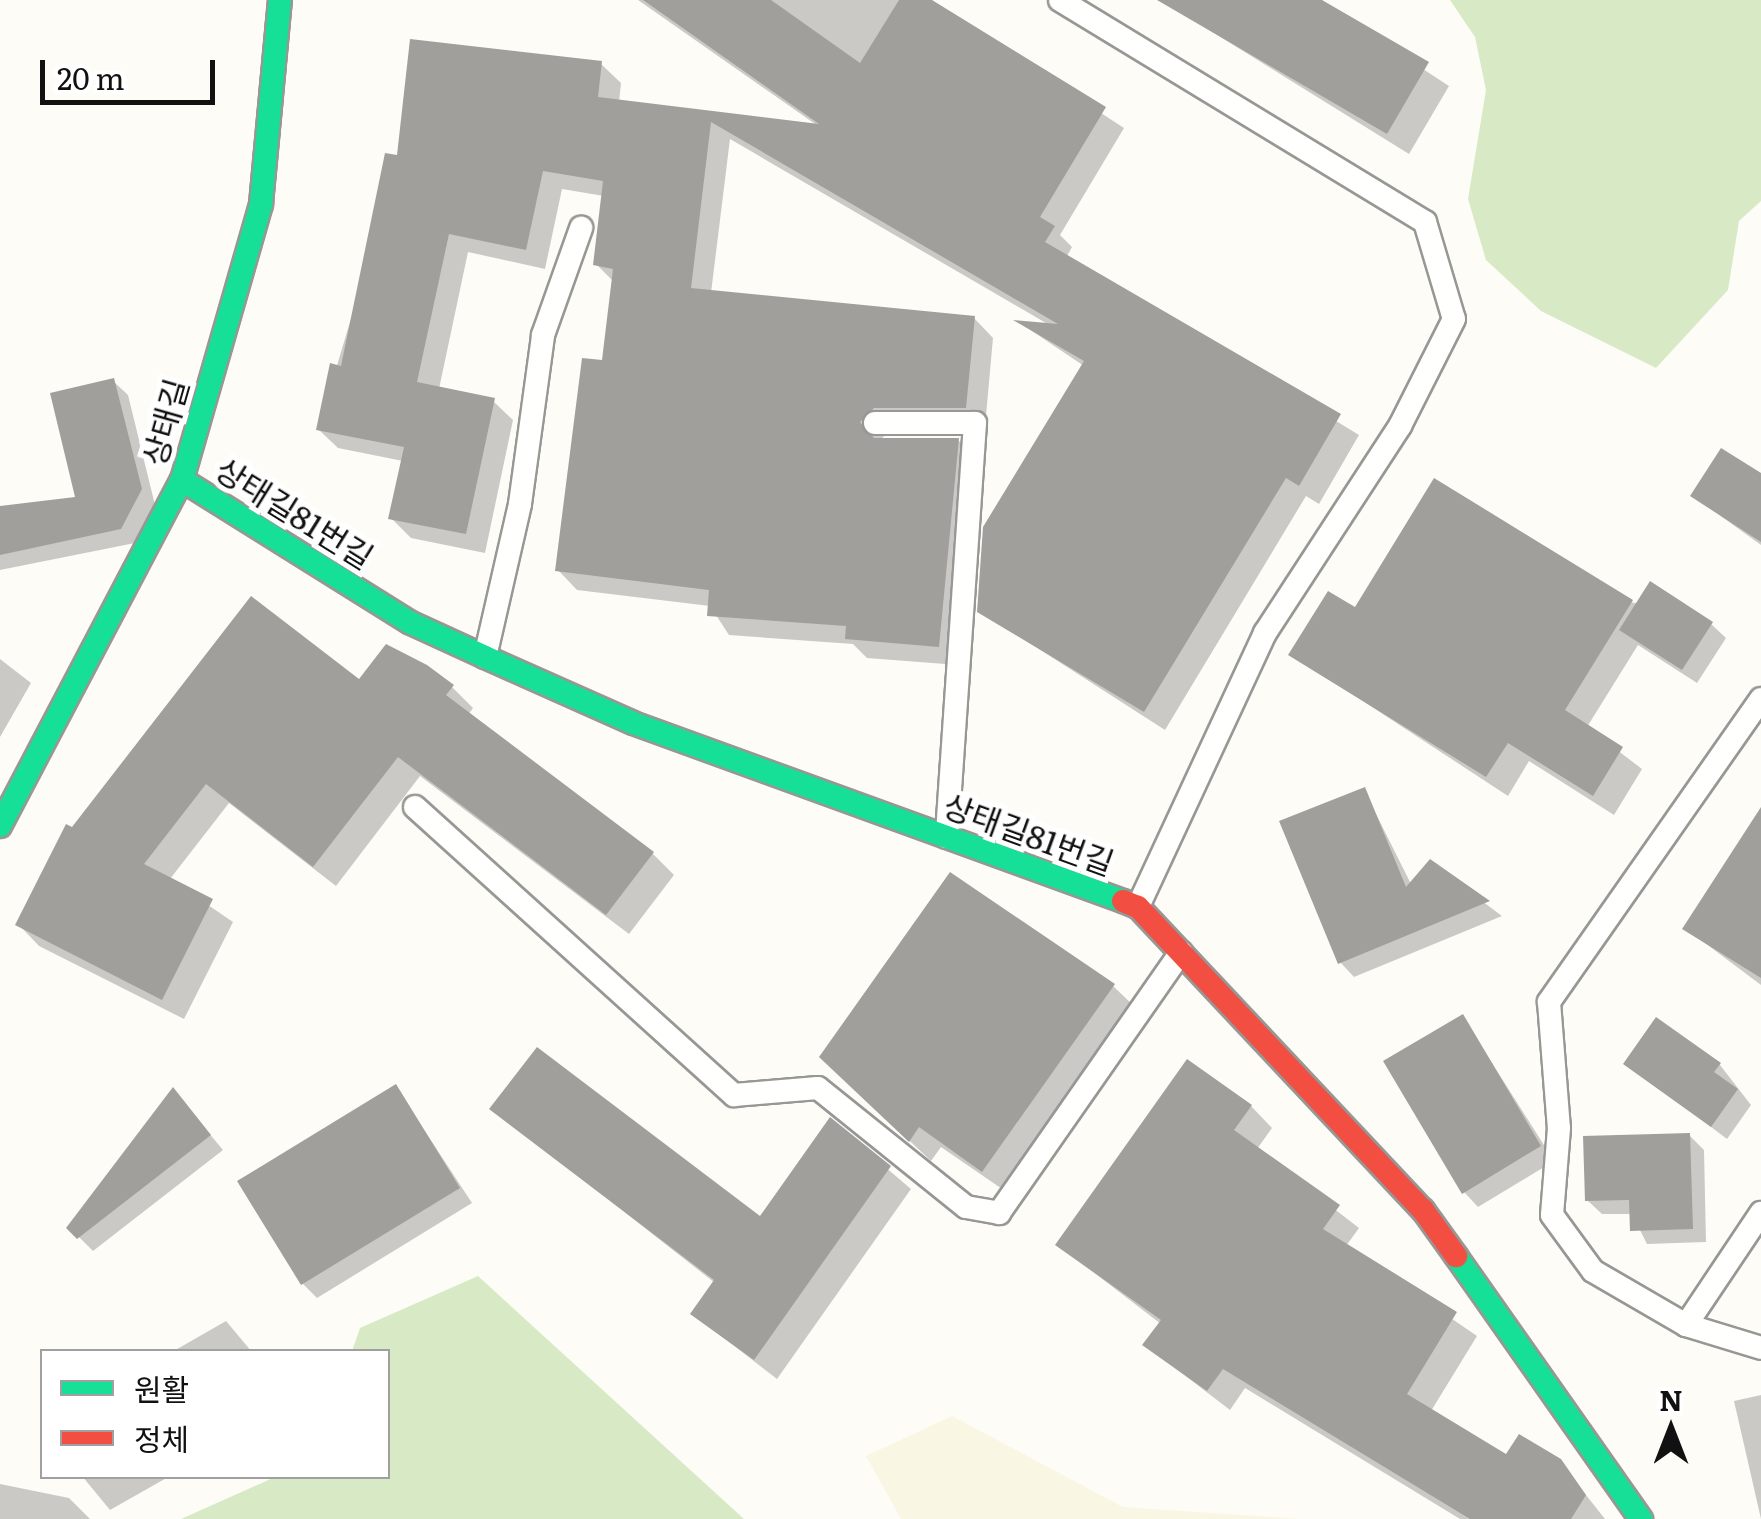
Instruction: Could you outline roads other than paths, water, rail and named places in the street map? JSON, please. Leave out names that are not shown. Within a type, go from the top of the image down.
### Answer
[{"type":"street","name":"상태길","points":[[0,826],[182,480],[261,204],[280,0]]},
{"type":"street","name":"상태길81번길","points":[[182,480],[410,622],[486,657],[634,723],[1138,907],[1423,1210],[1641,1519]]},
{"type":"lane","points":[[1060,0],[1425,222],[1454,319],[1400,426],[1265,634],[1138,907]]},
{"type":"lane","points":[[486,657],[520,504],[543,335],[581,228]]},
{"type":"lane","points":[[876,423],[975,423],[947,838]]},
{"type":"lane","points":[[1761,698],[1549,1002],[1559,1128],[1552,1215],[1592,1271],[1686,1325],[1761,1348]]},
{"type":"lane","points":[[415,807],[734,1095],[818,1088],[966,1206],[1000,1213],[1181,952]]},
{"type":"lane","points":[[1686,1325],[1761,1213]]}]
